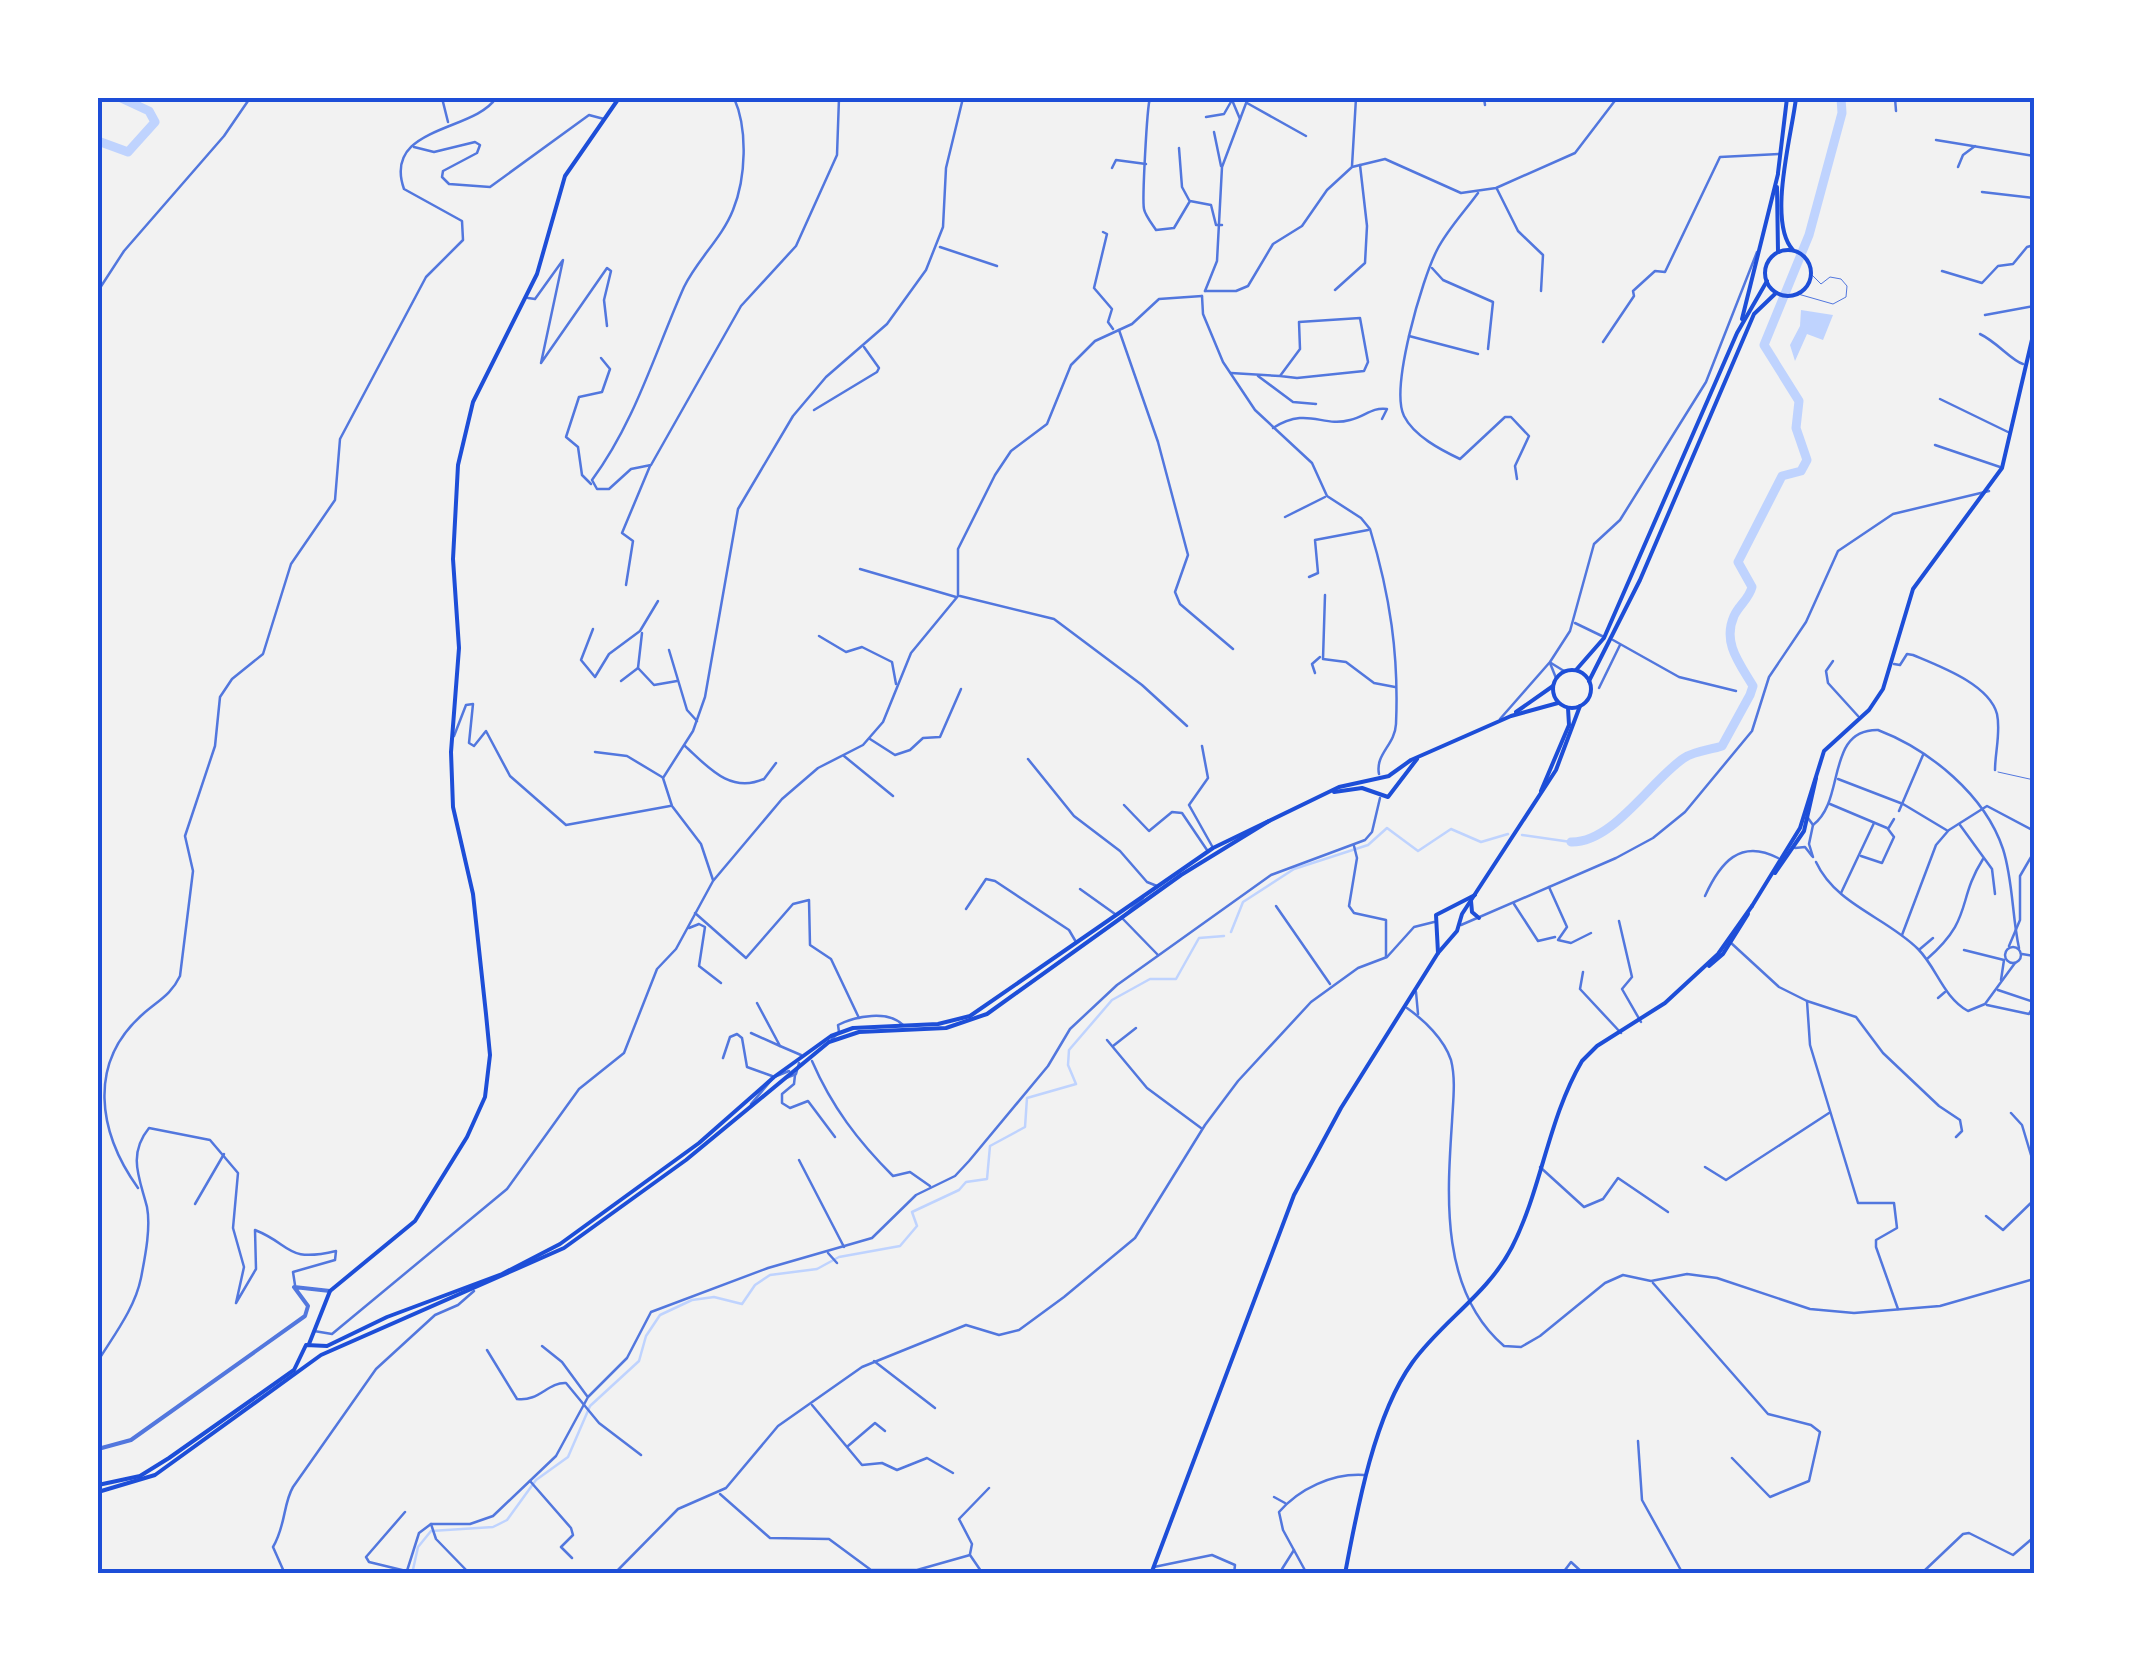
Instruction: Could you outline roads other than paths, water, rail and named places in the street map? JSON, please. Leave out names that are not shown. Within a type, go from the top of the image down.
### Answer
[{"type":"main road","points":[[321,1355],[312,1332],[330,1290],[415,1221],[467,1136],[485,1097],[490,1055],[473,894],[457,832],[452,737],[458,668],[452,559],[460,453],[473,402],[528,298],[565,176],[619,98]]},
{"type":"main road","points":[[1776,293],[1767,281],[1766,268],[1778,252],[1778,174],[1788,98]]},
{"type":"main road","points":[[1459,918],[1566,750],[1580,706],[1591,692],[1589,680],[1613,640],[1754,314],[1776,293],[1797,294],[1811,274],[1809,264],[1786,243],[1781,216],[1796,98]]},
{"type":"main road","points":[[1738,334],[1778,174]]},
{"type":"main road","points":[[1778,252],[1792,250]]},
{"type":"main road","points":[[1119,917],[1210,849],[1304,803],[1380,774],[1389,776],[1420,756],[1496,724],[1553,686],[1564,672],[1576,670],[1604,638],[1738,334],[1767,281]]},
{"type":"main road","points":[[1345,1574],[1366,1475],[1405,1374],[1513,1245],[1577,1070],[1604,1041],[1641,1022],[1729,942],[1782,861],[1800,828],[1819,764],[1833,739],[1874,704],[1894,664],[1913,588],[2002,468],[2023,364],[2034,331]]},
{"type":"main road","points":[[1576,670],[1589,680]]},
{"type":"main road","points":[[1553,686],[1558,703]]},
{"type":"main road","points":[[1511,716],[1558,703],[1568,708],[1580,706]]},
{"type":"main road","points":[[1541,791],[1570,725],[1568,708]]},
{"type":"main road","points":[[1325,795],[1357,788],[1380,798],[1391,795],[1420,756]]},
{"type":"main road","points":[[1782,861],[1808,818],[1819,764]]},
{"type":"main road","points":[[1389,776],[1395,786]]},
{"type":"main road","points":[[1372,792],[1374,778]]},
{"type":"main road","points":[[98,1488],[153,1469],[294,1370],[314,1345],[541,1256],[699,1144],[774,1077],[839,1032],[952,1022],[983,1010],[1209,856],[1282,814]]},
{"type":"main road","points":[[1438,953],[1434,922],[1439,912],[1475,895]]},
{"type":"main road","points":[[1472,902],[1472,912],[1479,918]]},
{"type":"main road","points":[[1152,1570],[1294,1195],[1332,1124],[1438,953],[1460,926],[1459,918],[1450,910]]},
{"type":"main road","points":[[1438,932],[1451,935]]},
{"type":"main road","points":[[98,1488],[155,1475],[321,1355],[544,1260],[586,1234],[695,1153],[825,1045],[859,1032],[946,1028],[974,1020],[1080,944]]},
{"type":"main road","points":[[302,1356],[310,1362]]},
{"type":"street","points":[[98,291],[124,251],[224,136],[250,98]]},
{"type":"street","points":[[442,98],[448,124]]},
{"type":"street","points":[[98,1361],[139,1287],[147,1233],[146,1208],[116,1155],[102,1080],[110,1059],[142,1014],[174,989],[180,976],[193,871],[185,836],[215,746],[220,696],[232,679],[263,654],[291,564],[335,500],[340,438],[426,277],[462,240],[462,221],[404,189],[402,168],[412,146],[428,132],[482,112],[496,98]]},
{"type":"street","points":[[593,484],[629,418],[686,282],[733,211],[743,174],[741,113],[734,98]]},
{"type":"street","points":[[626,585],[633,541],[622,533],[650,465],[741,306],[796,246],[837,156],[839,98]]},
{"type":"street","points":[[663,778],[698,722],[738,509],[793,416],[826,376],[897,313],[938,246],[946,168],[964,98]]},
{"type":"street","points":[[1150,98],[1144,127],[1148,165],[1143,208],[1156,230],[1174,228],[1190,201]]},
{"type":"street","points":[[1352,167],[1356,98]]},
{"type":"street","points":[[1484,98],[1485,105]]},
{"type":"street","points":[[1206,291],[1236,292],[1248,286],[1272,244],[1302,226],[1327,190],[1352,167],[1390,160],[1452,191],[1496,188],[1575,153],[1616,98]]},
{"type":"street","points":[[1895,98],[1896,111]]},
{"type":"street","points":[[1206,116],[1224,114],[1232,100],[1242,120]]},
{"type":"street","points":[[1222,167],[1247,100],[1306,136]]},
{"type":"street","points":[[412,146],[434,152],[476,142],[480,150],[443,171],[442,177],[449,184],[490,187],[589,115],[604,119]]},
{"type":"street","points":[[1214,132],[1222,167],[1222,225],[1217,262],[1202,296],[1203,314],[1231,372],[1273,428],[1312,463],[1327,496],[1361,518],[1370,529],[1394,626],[1394,738],[1380,758],[1380,774]]},
{"type":"street","points":[[1936,140],[2034,156]]},
{"type":"street","points":[[1958,167],[1963,155],[1976,146]]},
{"type":"street","points":[[1179,148],[1182,187],[1190,201]]},
{"type":"street","points":[[1603,342],[1634,296],[1633,290],[1655,271],[1665,272],[1720,157],[1780,153]]},
{"type":"street","points":[[1112,168],[1116,160],[1148,165]]},
{"type":"street","points":[[1335,290],[1364,263],[1367,226],[1360,164]]},
{"type":"street","points":[[1496,188],[1518,230],[1543,254],[1541,291]]},
{"type":"street","points":[[1479,192],[1437,250],[1431,266],[1408,335],[1402,409],[1405,418],[1436,446],[1460,459],[1505,416],[1510,417],[1529,436],[1514,466],[1517,479]]},
{"type":"street","points":[[1982,192],[2034,198]]},
{"type":"street","points":[[1190,201],[1211,204],[1216,225],[1222,225]]},
{"type":"street","points":[[1103,232],[1108,234],[1094,288],[1112,309],[1108,322],[1116,330],[1158,442],[1188,555],[1174,592],[1180,604],[1234,649]]},
{"type":"street","points":[[938,246],[997,266]]},
{"type":"street","points":[[1942,271],[1982,283],[1998,266],[2013,264],[2026,248],[2034,246]]},
{"type":"street","points":[[1496,724],[1550,662],[1574,622],[1594,544],[1620,520],[1706,382],[1758,255]]},
{"type":"street","points":[[528,298],[535,299],[563,260],[541,362],[606,268],[610,272],[604,300],[607,326]]},
{"type":"street","points":[[1431,266],[1443,280],[1493,302],[1488,349]]},
{"type":"street","points":[[312,1332],[332,1334],[507,1188],[580,1089],[624,1053],[657,969],[688,928],[713,882],[782,799],[818,768],[869,738],[895,699],[897,685],[926,632],[958,595],[958,549],[1002,462],[1043,430],[1071,365],[1095,341],[1132,324],[1162,298],[1202,296]]},
{"type":"street","points":[[1985,315],[2034,306]]},
{"type":"street","points":[[1231,372],[1296,378],[1364,371],[1368,362],[1360,318],[1300,322],[1300,350],[1280,376]]},
{"type":"street","points":[[1980,334],[2002,344],[2014,361],[2023,364]]},
{"type":"street","points":[[1408,335],[1478,354]]},
{"type":"street","points":[[814,410],[877,372],[879,368],[863,346]]},
{"type":"street","points":[[601,358],[610,369],[602,392],[579,396],[566,437],[578,447],[582,474],[593,484],[609,489],[630,468],[650,465]]},
{"type":"street","points":[[1257,374],[1293,402],[1304,406],[1316,404]]},
{"type":"street","points":[[1940,399],[2011,434]]},
{"type":"street","points":[[1273,428],[1310,415],[1334,422],[1352,420],[1378,408],[1388,410],[1382,420]]},
{"type":"street","points":[[1935,445],[2002,468]]},
{"type":"street","points":[[1460,926],[1653,838],[1686,812],[1752,731],[1769,677],[1806,622],[1838,550],[1893,514],[1988,491]]},
{"type":"street","points":[[1286,517],[1327,496]]},
{"type":"street","points":[[1309,578],[1318,573],[1315,540],[1370,529]]},
{"type":"street","points":[[860,568],[1054,619],[1142,685],[1187,726]]},
{"type":"street","points":[[1316,672],[1312,664],[1322,656],[1325,595]]},
{"type":"street","points":[[594,629],[581,660],[594,677],[609,654],[640,631],[658,600]]},
{"type":"street","points":[[1574,622],[1604,638]]},
{"type":"street","points":[[621,681],[638,668],[644,638],[640,631]]},
{"type":"street","points":[[819,636],[846,652],[862,648],[892,662],[892,680],[897,685]]},
{"type":"street","points":[[1613,640],[1689,680],[1736,690]]},
{"type":"street","points":[[1599,688],[1620,645]]},
{"type":"street","points":[[669,650],[676,681],[698,722]]},
{"type":"street","points":[[1894,664],[1900,665],[1907,654],[1913,655],[1958,676],[1993,703],[1998,725],[1995,770]]},
{"type":"street","points":[[1322,656],[1353,665],[1382,687],[1396,687]]},
{"type":"street","points":[[1833,660],[1826,670],[1828,683],[1859,718]]},
{"type":"street","points":[[1550,662],[1564,672]]},
{"type":"street","points":[[1550,662],[1556,678]]},
{"type":"street","points":[[638,668],[654,685],[676,681]]},
{"type":"street","points":[[869,738],[895,755],[910,750],[923,738],[940,737],[961,689]]},
{"type":"street","points":[[452,737],[466,705],[473,704],[470,744],[474,746],[486,730],[510,776],[566,825],[672,806]]},
{"type":"street","points":[[1793,848],[1805,847],[1813,856],[1809,844],[1813,825],[1830,804],[1845,748],[1853,738],[1870,730],[1896,736],[1943,768],[1981,809],[2002,846],[2022,954]]},
{"type":"street","points":[[684,745],[722,778],[740,784],[764,779],[776,763]]},
{"type":"street","points":[[1202,746],[1208,778],[1189,805],[1210,849]]},
{"type":"street","points":[[595,752],[627,756],[663,778],[672,806],[702,844],[713,882]]},
{"type":"street","points":[[1899,811],[1924,754]]},
{"type":"street","points":[[844,756],[893,796]]},
{"type":"street","points":[[1028,759],[1074,816],[1120,851],[1147,882],[1157,886]]},
{"type":"street","points":[[1836,778],[1903,804],[1948,831]]},
{"type":"street","points":[[406,1512],[366,1557],[369,1562],[406,1572],[418,1533],[494,1516],[559,1452],[587,1408],[588,1397],[627,1358],[652,1312],[872,1238],[930,1186],[954,1176],[969,1161],[1048,1066],[1070,1029],[1117,985],[1271,875],[1353,844],[1372,832],[1380,798]]},
{"type":"street","points":[[1830,804],[1888,829],[1894,838],[1882,863],[1860,856]]},
{"type":"street","points":[[1124,806],[1149,831],[1172,812],[1182,813],[1210,849]]},
{"type":"street","points":[[1902,936],[1936,845],[1948,831],[1990,806],[2034,831]]},
{"type":"street","points":[[1808,818],[1813,825]]},
{"type":"street","points":[[1888,829],[1894,819]]},
{"type":"street","points":[[1840,894],[1874,822]]},
{"type":"street","points":[[1960,824],[1992,869],[1996,894]]},
{"type":"street","points":[[1353,844],[1356,856],[1349,884],[1350,909],[1384,919],[1386,958]]},
{"type":"street","points":[[1705,896],[1722,862],[1735,854],[1764,851],[1782,861]]},
{"type":"street","points":[[1816,862],[1840,894],[1918,950],[1946,990],[1968,1010],[1985,1004],[1997,990],[2020,920],[2020,876],[2034,852]]},
{"type":"street","points":[[1926,960],[1957,928],[1968,904],[1968,885],[1983,859]]},
{"type":"street","points":[[966,909],[986,879],[995,881],[1069,930],[1080,944]]},
{"type":"street","points":[[1513,903],[1538,941],[1556,936],[1567,927],[1549,887]]},
{"type":"street","points":[[1080,889],[1119,917],[1159,956]]},
{"type":"street","points":[[695,912],[746,958],[793,904],[809,900],[810,944],[831,959],[859,1018]]},
{"type":"street","points":[[1276,906],[1331,985]]},
{"type":"street","points":[[1619,921],[1632,977],[1622,989],[1641,1022]]},
{"type":"street","points":[[614,1574],[678,1509],[719,1494],[778,1426],[874,1362],[948,1329],[979,1325],[1007,1334],[1037,1318],[1135,1238],[1202,1129],[1281,1033],[1331,985],[1386,958],[1410,929],[1434,922]]},
{"type":"street","points":[[688,928],[705,927],[699,966],[721,983]]},
{"type":"street","points":[[1556,936],[1562,943],[1571,943],[1591,934]]},
{"type":"street","points":[[1918,950],[1933,938]]},
{"type":"street","points":[[1729,942],[1766,978],[1806,1001],[1856,1017],[1882,1053],[1939,1106],[1960,1120],[1962,1130],[1956,1138]]},
{"type":"street","points":[[1387,946],[1396,947]]},
{"type":"street","points":[[2010,946],[2019,948]]},
{"type":"street","points":[[1964,950],[2014,963]]},
{"type":"street","points":[[2022,954],[2034,956]]},
{"type":"street","points":[[2000,981],[2022,954]]},
{"type":"street","points":[[1583,972],[1580,989],[1621,1033]]},
{"type":"street","points":[[1938,998],[1946,990]]},
{"type":"street","points":[[1985,1004],[2029,1014],[2034,1004],[1997,990]]},
{"type":"street","points":[[1416,992],[1419,1016]]},
{"type":"street","points":[[1806,1001],[1810,1045],[1858,1202],[1894,1203],[1897,1228],[1876,1240],[1876,1246],[1898,1310]]},
{"type":"street","points":[[757,1003],[780,1046]]},
{"type":"street","points":[[1406,1007],[1419,1016],[1451,1060],[1454,1093],[1448,1235],[1470,1301],[1496,1339],[1512,1348],[1564,1320],[1613,1277],[1633,1276],[1652,1282],[1687,1274],[1717,1278],[1810,1309],[1898,1310],[1940,1306],[2034,1278]]},
{"type":"street","points":[[839,1032],[838,1024],[859,1018],[892,1016],[904,1026]]},
{"type":"street","points":[[1112,1048],[1136,1028]]},
{"type":"street","points":[[825,1045],[839,1032],[859,1032]]},
{"type":"street","points":[[751,1033],[802,1055]]},
{"type":"street","points":[[723,1058],[730,1037],[737,1034],[742,1038],[747,1066],[774,1077]]},
{"type":"street","points":[[1106,1040],[1147,1088],[1202,1129]]},
{"type":"street","points":[[818,1049],[802,1055],[792,1072],[794,1084],[782,1094],[782,1103],[790,1108],[808,1101],[834,1137]]},
{"type":"street","points":[[812,1061],[825,1091],[857,1140],[894,1176],[910,1172],[930,1186]]},
{"type":"street","points":[[751,1104],[774,1077],[792,1072]]},
{"type":"street","points":[[1706,1167],[1726,1180],[1832,1111]]},
{"type":"street","points":[[2011,1113],[2022,1124],[2034,1166]]},
{"type":"street","points":[[98,1449],[131,1440],[305,1316],[308,1306],[294,1286],[293,1272],[335,1260],[336,1252],[306,1256],[288,1252],[255,1230],[256,1268],[236,1302],[244,1266],[233,1228],[238,1173],[225,1154],[204,1138],[149,1128],[135,1158],[138,1188]]},
{"type":"street","points":[[195,1204],[225,1154]]},
{"type":"street","points":[[799,1160],[844,1247]]},
{"type":"street","points":[[1540,1167],[1584,1207],[1603,1199],[1618,1178],[1668,1212]]},
{"type":"street","points":[[1986,1216],[2003,1230],[2034,1200]]},
{"type":"street","points":[[829,1254],[837,1263]]},
{"type":"street","points":[[1652,1282],[1768,1414],[1811,1425],[1820,1432],[1809,1480],[1770,1498],[1732,1458]]},
{"type":"street","points":[[285,1574],[273,1547],[288,1514],[286,1499],[293,1486],[376,1369],[435,1314],[458,1305],[480,1283]]},
{"type":"street","points":[[294,1286],[330,1290]]},
{"type":"street","points":[[444,1296],[463,1296]]},
{"type":"street","points":[[542,1346],[562,1362],[588,1397]]},
{"type":"street","points":[[487,1350],[517,1398],[538,1397],[563,1382],[572,1386],[587,1408],[641,1455]]},
{"type":"street","points":[[874,1362],[935,1408]]},
{"type":"street","points":[[811,1404],[862,1464],[882,1463],[892,1470],[927,1458],[953,1473]]},
{"type":"street","points":[[847,1446],[875,1424],[886,1430]]},
{"type":"street","points":[[1638,1441],[1642,1500],[1683,1574]]},
{"type":"street","points":[[1307,1574],[1279,1522],[1279,1512],[1295,1495],[1330,1480],[1366,1475]]},
{"type":"street","points":[[531,1483],[571,1528],[572,1535],[560,1548],[572,1558]]},
{"type":"street","points":[[983,1574],[970,1555],[972,1544],[959,1519],[989,1488]]},
{"type":"street","points":[[719,1494],[770,1538],[829,1539],[871,1570],[917,1570],[970,1555]]},
{"type":"street","points":[[1274,1497],[1286,1504]]},
{"type":"street","points":[[432,1528],[470,1574]]},
{"type":"street","points":[[1902,1574],[1923,1572],[1962,1534],[1969,1533],[2013,1555],[2034,1537]]},
{"type":"street","points":[[1282,1570],[1292,1559],[1294,1546]]},
{"type":"street","points":[[1152,1570],[1212,1556],[1235,1565],[1234,1574]]},
{"type":"street","points":[[1562,1574],[1566,1564],[1574,1562],[1584,1574]]},
{"type":"lane","points":[[1797,294],[1835,304],[1846,297],[1847,286],[1842,279],[1830,277],[1822,284],[1811,274]]},
{"type":"lane","points":[[1995,770],[2034,780]]},
{"type":"water","points":[[1801,310],[1833,315],[1823,340],[1807,334],[1795,361],[1790,345],[1800,326]]},
{"type":"waterway","points":[[98,141],[128,152],[155,122],[149,111],[121,98]]},
{"type":"waterway","points":[[1571,842],[1587,840],[1617,822],[1684,758],[1722,746],[1750,695],[1753,686],[1734,653],[1730,635],[1734,616],[1752,587],[1738,562],[1782,476],[1801,471],[1807,460],[1796,428],[1799,401],[1764,345],[1809,235],[1842,113],[1841,98]]},
{"type":"waterway","points":[[1231,932],[1243,902],[1294,869],[1368,845],[1387,828],[1418,851],[1451,829],[1481,842],[1508,834]]},
{"type":"waterway","points":[[1522,835],[1571,842]]},
{"type":"waterway","points":[[412,1574],[418,1547],[431,1531],[493,1527],[507,1520],[536,1480],[568,1457],[590,1406],[639,1361],[646,1336],[660,1315],[692,1300],[714,1297],[742,1304],[755,1285],[770,1275],[817,1269],[839,1257],[900,1246],[917,1226],[912,1212],[959,1190],[966,1182],[987,1179],[990,1146],[1025,1127],[1027,1098],[1076,1084],[1068,1065],[1069,1050],[1112,1000],[1150,979],[1176,979],[1199,938],[1224,936]]}]
